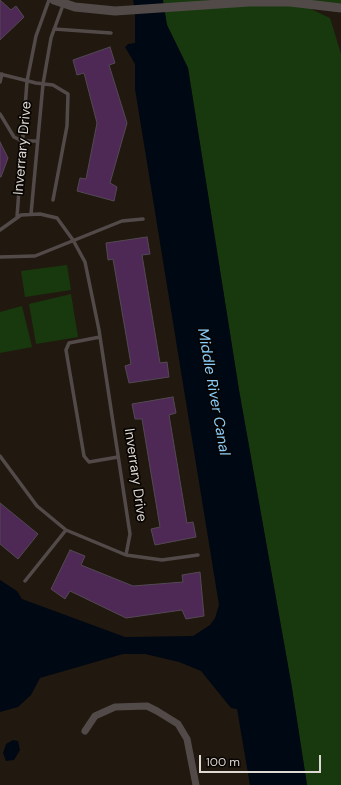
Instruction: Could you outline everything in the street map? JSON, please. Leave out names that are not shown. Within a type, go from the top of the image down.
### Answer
[{"type":"street","points":[[54,0],[63,4],[98,10],[132,11],[249,2],[290,2],[341,8]]},
{"type":"street","points":[[85,731],[95,716],[115,707],[147,706],[158,711],[178,724],[188,738],[196,785]]},
{"type":"lane","name":"Inverrary Drive","points":[[17,218],[27,81],[36,36],[49,0]]},
{"type":"lane","name":"Inverrary Drive","points":[[31,214],[43,84],[54,30],[63,4]]},
{"type":"lane","points":[[54,30],[111,33]]},
{"type":"lane","name":"Inverrary Drive","points":[[1,74],[36,83],[53,85],[68,94],[67,126],[53,200]]},
{"type":"lane","points":[[0,82],[1,74]]},
{"type":"lane","points":[[0,114],[14,137],[22,141],[37,141]]},
{"type":"lane","name":"Inverrary Drive","points":[[0,230],[21,215],[40,214],[57,218],[73,240],[85,262],[100,338],[130,534],[126,555]]},
{"type":"lane","points":[[0,257],[35,256],[122,221],[143,219]]},
{"type":"lane","points":[[100,338],[69,342],[66,350],[84,456],[89,462],[118,457]]},
{"type":"lane","points":[[0,456],[37,506],[66,530],[126,555],[162,560],[198,555]]},
{"type":"lane","points":[[25,581],[66,530]]},
{"type":"green space","points":[[162,0],[341,0],[341,8],[298,3],[330,18],[341,54],[341,785],[307,785],[292,688],[239,390],[188,68],[167,25]]},
{"type":"green space","points":[[67,265],[71,290],[25,297],[21,271]]},
{"type":"green space","points":[[71,294],[78,337],[36,344],[29,304]]},
{"type":"green space","points":[[22,306],[32,347],[0,353],[0,312]]},
{"type":"water","name":"Middle River Canal","points":[[133,0],[163,0],[167,25],[188,68],[239,390],[292,688],[307,785],[250,785],[237,709],[231,708],[201,671],[179,662],[145,654],[123,654],[40,678],[31,695],[18,707],[0,712],[0,580],[17,591],[22,599],[125,637],[193,636],[210,625],[215,618],[219,605],[135,89],[135,64],[125,47],[128,44],[135,43],[135,10]]},
{"type":"water","points":[[13,740],[18,741],[20,750],[14,760],[6,761],[3,753],[6,744]]},
{"type":"building","points":[[0,0],[11,10],[16,6],[24,17],[0,40]]},
{"type":"building","points":[[110,47],[115,63],[109,65],[127,123],[110,183],[117,187],[114,201],[77,191],[80,178],[86,179],[97,123],[84,73],[77,75],[73,60]]},
{"type":"building","points":[[0,142],[8,158],[1,177],[0,177]]},
{"type":"building","points":[[147,237],[150,254],[142,255],[160,363],[167,362],[169,377],[129,383],[125,366],[131,364],[113,259],[108,260],[106,243]]},
{"type":"building","points":[[173,397],[176,413],[169,415],[187,523],[193,522],[196,537],[155,545],[151,529],[160,527],[142,419],[135,419],[132,404]]},
{"type":"building","points":[[0,503],[38,534],[18,559],[0,544]]},
{"type":"building","points":[[70,550],[85,556],[81,565],[133,586],[183,582],[182,575],[200,572],[204,616],[186,619],[182,610],[126,618],[70,591],[65,599],[51,589]]}]
